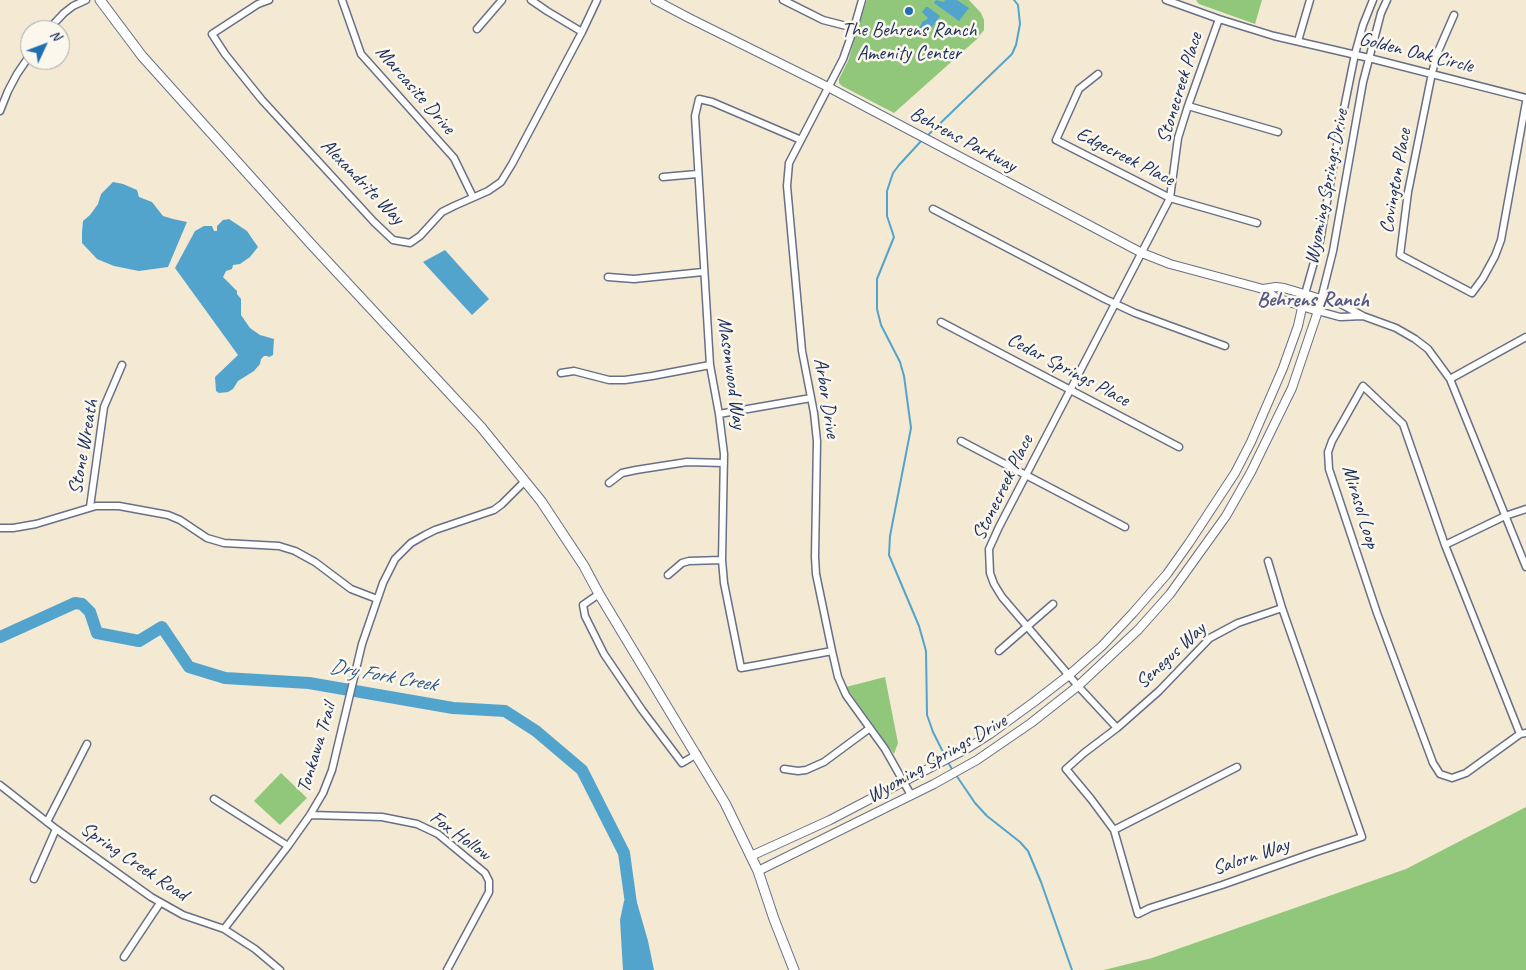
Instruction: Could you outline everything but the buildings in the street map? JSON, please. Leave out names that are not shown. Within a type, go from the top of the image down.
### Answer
[{"type":"main road","points":[[100,0],[142,56],[343,279],[481,427],[541,501],[584,566],[725,803],[758,871],[794,970]]},
{"type":"street","points":[[57,20],[73,6],[86,0]]},
{"type":"street","name":"Alexandrite Way","points":[[269,0],[258,4],[212,34],[225,54],[262,100],[374,222],[392,240],[410,243],[420,236],[442,212],[488,191],[501,182],[582,32],[597,0]]},
{"type":"street","name":"Marcasite Drive","points":[[342,0],[361,54],[454,158],[474,197]]},
{"type":"street","points":[[477,29],[502,0]]},
{"type":"street","points":[[531,0],[582,32]]},
{"type":"street","name":"Behrens Parkway","points":[[655,0],[828,87],[1142,253],[1170,264],[1263,289],[1276,298],[1318,311],[1340,317],[1363,316]]},
{"type":"street","points":[[783,0],[824,20],[854,28]]},
{"type":"street","name":"Arbor Drive","points":[[862,0],[843,59],[789,163],[788,186],[802,351],[817,441],[816,574],[832,651],[842,687],[854,707],[885,749],[910,795]]},
{"type":"street","name":"Golden Oak Circle","points":[[1166,0],[1218,19],[1274,36],[1432,73],[1526,100]]},
{"type":"street","points":[[1298,41],[1310,0]]},
{"type":"street","name":"Wyoming Springs Drive","points":[[751,856],[830,820],[904,782],[968,748],[998,728],[1069,675],[1102,646],[1167,574],[1235,473],[1251,442],[1283,368],[1298,326],[1320,241],[1355,54],[1363,24],[1373,0]]},
{"type":"street","name":"Wyoming Springs Drive","points":[[758,871],[934,784],[977,760],[1031,723],[1078,686],[1138,630],[1170,594],[1226,516],[1251,472],[1292,388],[1318,311],[1333,251],[1360,99],[1381,13],[1387,0]]},
{"type":"street","name":"Covington Place","points":[[1454,15],[1440,47],[1432,73],[1408,192],[1400,255],[1472,293],[1483,278],[1501,240],[1526,100]]},
{"type":"street","name":"Stonecreek Place","points":[[1069,675],[1002,597],[990,573],[988,558],[992,541],[1170,198],[1178,138],[1218,19]]},
{"type":"street","points":[[0,111],[20,70]]},
{"type":"street","name":"Edgecreek Place","points":[[1098,74],[1080,89],[1056,140],[1170,198],[1257,223]]},
{"type":"street","name":"Masonwood Way","points":[[801,140],[712,102],[699,100],[694,116],[710,365],[724,442],[722,560],[724,583],[741,668],[832,651]]},
{"type":"street","points":[[1188,106],[1278,132]]},
{"type":"street","points":[[663,177],[697,174]]},
{"type":"street","points":[[933,209],[1116,304],[1225,346]]},
{"type":"street","points":[[608,277],[634,279],[703,272]]},
{"type":"street","name":"Behrens Parkway","points":[[1263,289],[1276,287],[1339,303],[1363,316],[1396,328],[1428,349],[1450,379],[1526,567]]},
{"type":"street","name":"Cedar Springs Place","points":[[941,322],[1179,447]]},
{"type":"street","points":[[1450,379],[1526,337]]},
{"type":"street","name":"Stone Wreath","points":[[90,507],[104,407],[122,365]]},
{"type":"street","points":[[561,372],[574,371],[609,380],[625,380],[710,365]]},
{"type":"street","name":"Mirasol Loop","points":[[1363,386],[1403,424],[1445,545],[1523,733],[1466,773],[1452,778],[1440,774],[1433,763],[1377,613],[1329,469],[1328,452],[1332,441],[1363,386]]},
{"type":"street","points":[[719,414],[811,398]]},
{"type":"street","points":[[961,441],[1125,527]]},
{"type":"street","points":[[609,484],[622,473],[636,470],[687,462],[724,463]]},
{"type":"street","name":"Tonkawa Trail","points":[[224,929],[288,846],[321,798],[328,782],[360,653],[377,599],[395,559],[411,544],[435,530],[494,510],[525,481]]},
{"type":"street","points":[[0,528],[36,524],[90,507],[107,505],[168,515],[180,520],[207,538],[224,543],[279,546],[296,550],[351,589],[377,599]]},
{"type":"street","points":[[1445,545],[1505,516],[1526,509]]},
{"type":"street","points":[[668,574],[682,563],[689,561],[722,560]]},
{"type":"street","points":[[1268,561],[1282,608]]},
{"type":"street","points":[[599,594],[583,605],[585,616],[604,654],[642,710],[682,763],[697,754]]},
{"type":"street","points":[[999,651],[1053,604]]},
{"type":"street","name":"Senegus Way","points":[[1117,728],[1158,691],[1210,638],[1238,623],[1282,608]]},
{"type":"street","name":"Salorn Way","points":[[1117,728],[1084,753],[1066,770],[1114,830],[1138,914],[1150,908],[1222,885],[1313,852],[1362,838],[1282,608]]},
{"type":"street","points":[[1069,675],[1117,728]]},
{"type":"street","points":[[784,769],[806,770],[824,762],[870,728]]},
{"type":"street","points":[[47,822],[87,744]]},
{"type":"street","points":[[1114,830],[1237,767]]},
{"type":"street","name":"Spring Creek Road","points":[[0,786],[124,879],[160,903],[183,915],[224,929],[280,970]]},
{"type":"street","points":[[214,799],[288,846]]},
{"type":"street","name":"Fox Hollow","points":[[310,815],[382,817],[417,824],[438,834],[485,873],[489,881],[489,892],[447,970]]},
{"type":"street","points":[[34,878],[56,829]]},
{"type":"street","points":[[124,957],[160,903]]},
{"type":"green space","points":[[867,0],[969,0],[981,13],[984,20],[984,30],[977,39],[894,113],[839,83]]},
{"type":"green space","points":[[1196,0],[1262,0],[1255,24],[1199,4]]},
{"type":"green space","points":[[885,677],[898,743],[894,754],[846,687]]},
{"type":"green space","points":[[281,773],[307,798],[280,825],[254,801]]},
{"type":"green space","points":[[1526,807],[1526,970],[1104,970],[1152,958],[1406,869]]},
{"type":"water","points":[[936,0],[944,2],[945,0],[957,0],[969,8],[959,21],[934,3]]},
{"type":"water","points":[[926,7],[940,16],[928,33],[924,35],[919,31],[919,28],[923,21],[928,18],[922,12]]},
{"type":"water","points":[[113,182],[137,190],[139,197],[152,202],[163,216],[187,222],[168,267],[139,271],[114,266],[97,259],[82,243],[83,221],[98,204],[101,194]]},
{"type":"water","points":[[229,219],[247,231],[258,247],[250,257],[240,264],[233,265],[232,269],[226,271],[223,277],[237,291],[241,299],[241,315],[250,328],[260,335],[274,339],[273,355],[269,357],[264,356],[254,371],[238,381],[233,389],[228,392],[219,393],[216,391],[215,377],[238,355],[175,268],[195,231],[204,226],[212,226],[214,231],[217,231],[217,226],[223,220]]},
{"type":"water","points":[[445,250],[489,299],[472,315],[423,262]]},
{"type":"water","points":[[634,892],[654,970],[623,970],[620,920],[624,901]]},
{"type":"waterway","points":[[927,136],[1012,54],[1016,45],[1020,24],[1018,5],[1014,0]]},
{"type":"waterway","points":[[923,139],[893,173],[887,191],[887,216],[894,237],[877,279],[877,309],[881,325],[900,362],[904,376],[911,428],[890,536],[889,555],[919,626],[926,651],[927,715],[946,758]]},
{"type":"waterway","name":"Dry Fork Creek","points":[[0,637],[75,603],[82,604],[90,612],[97,633],[139,641],[162,627],[189,667],[225,678],[309,683],[453,708],[505,711],[536,731],[582,770],[624,853],[632,911]]},
{"type":"waterway","points":[[948,762],[953,771]]},
{"type":"waterway","points":[[956,775],[975,803],[987,816],[1020,842],[1028,851],[1072,970]]},
{"type":"place","name":"The Behrens Ranch Amenity Center","points":[[909,11]]},
{"type":"district","name":"Behrens Ranch","points":[[1313,300]]}]
